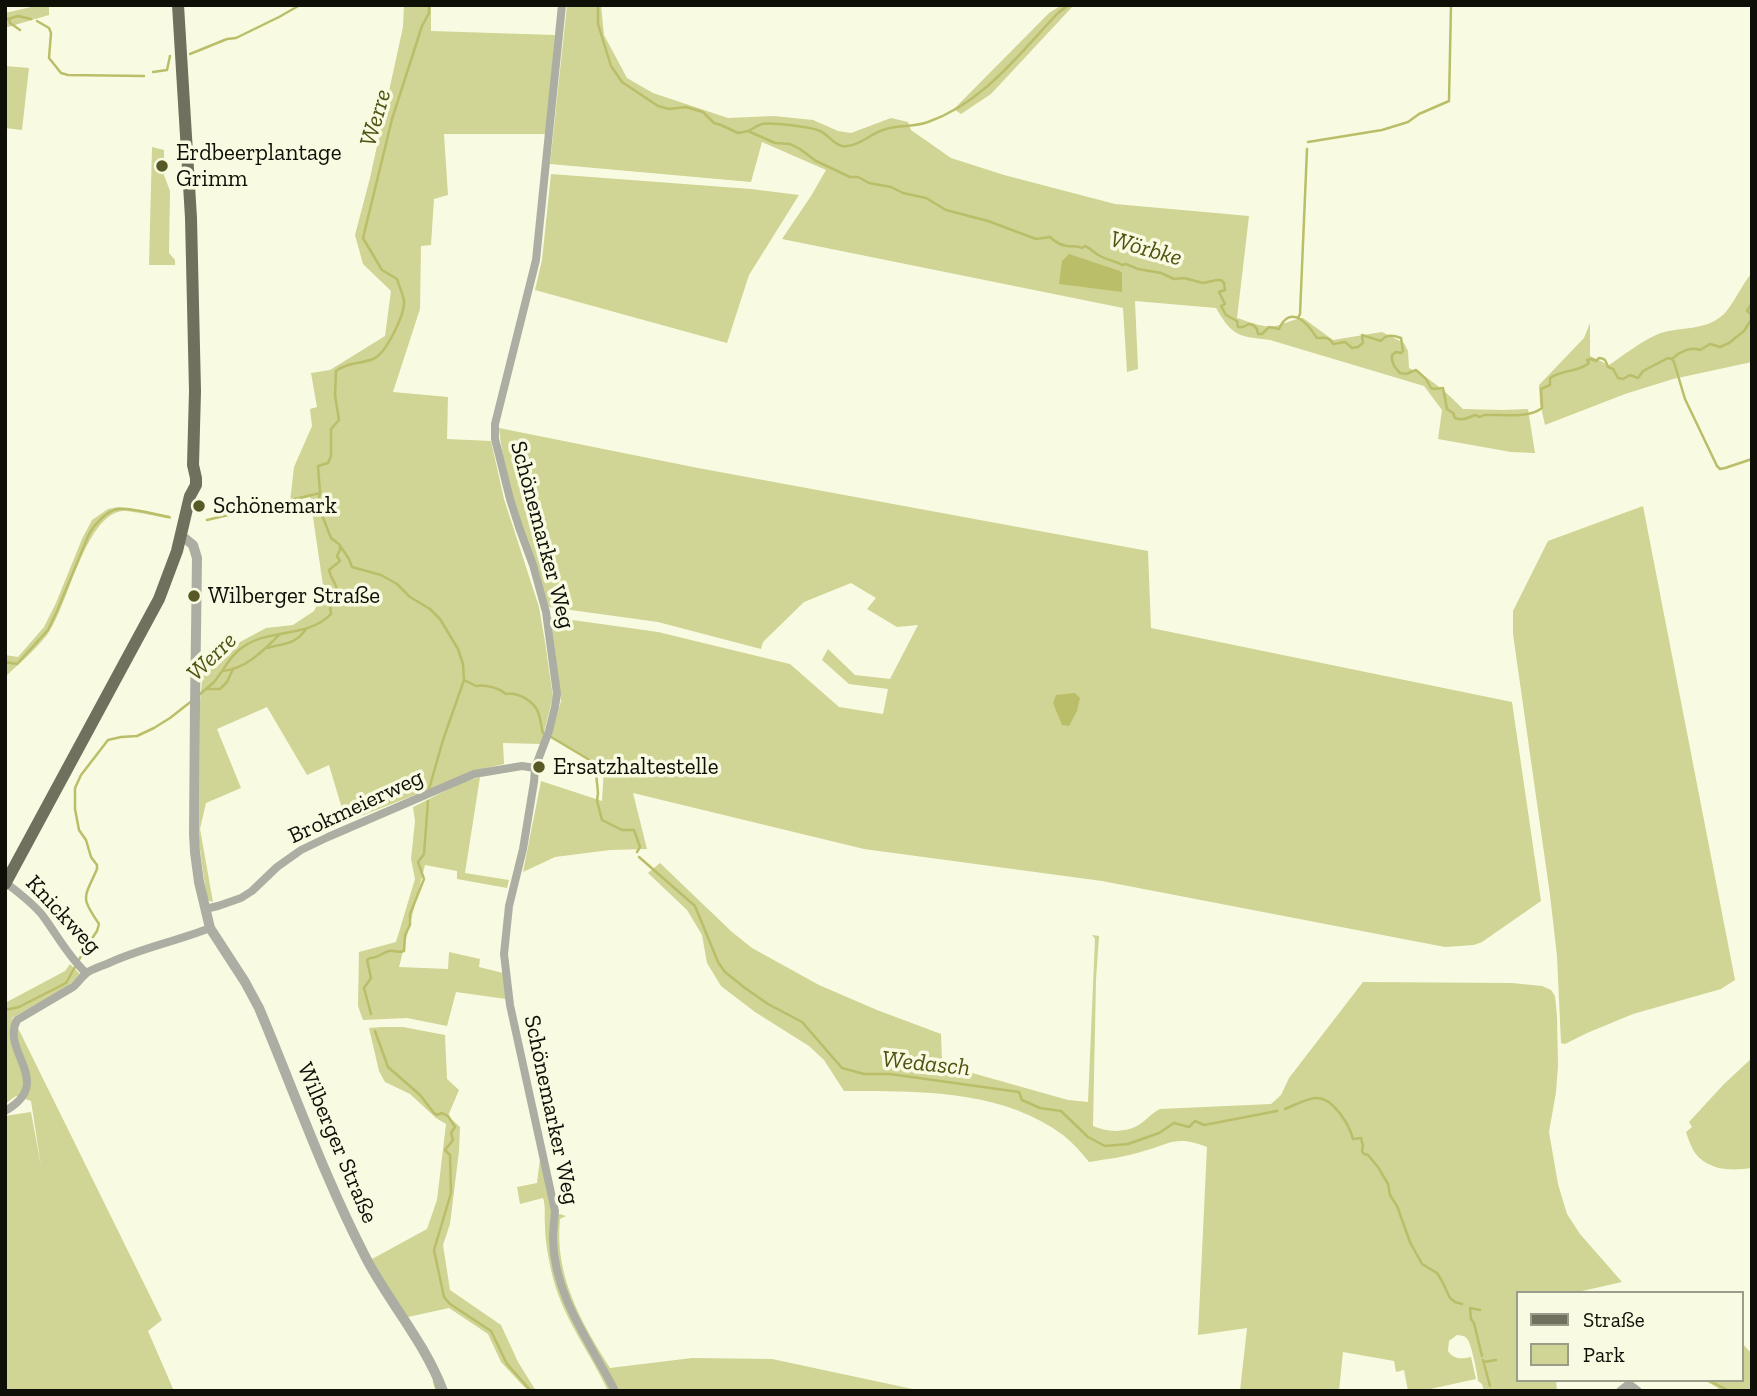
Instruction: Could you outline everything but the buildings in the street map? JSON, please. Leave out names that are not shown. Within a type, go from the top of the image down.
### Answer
[{"type":"main road","points":[[6,884],[162,592],[182,536],[190,496],[196,482],[193,465],[195,391],[190,184],[178,5]]},
{"type":"street","name":"Schönemarker Weg","points":[[562,5],[536,260],[495,424],[495,439],[510,499],[546,612],[557,694],[549,731],[535,768],[523,849],[509,906],[504,954],[505,978],[555,1211],[553,1240],[559,1276],[575,1320],[615,1391]]},
{"type":"street","name":"Wilberger Straße","points":[[182,536],[193,545],[197,558],[194,834],[199,882],[210,928],[259,1008],[331,1185],[355,1236],[375,1275],[427,1354],[443,1391]]},
{"type":"street","name":"Brokmeierweg","points":[[205,909],[241,898],[301,850],[474,774],[522,766],[535,768]]},
{"type":"street","name":"Knickweg","points":[[6,884],[41,914],[80,967],[119,958],[210,928]]},
{"type":"street","points":[[5,1111],[19,1102],[25,1089],[24,1078],[9,1042],[11,1027],[17,1020],[80,981],[80,967]]},
{"type":"street","points":[[1619,1391],[1629,1384],[1638,1391]]},
{"type":"green space","points":[[49,5],[49,15],[5,27],[5,13]]},
{"type":"green space","points":[[404,5],[431,5],[431,31],[555,35],[546,134],[444,134],[448,195],[434,199],[431,245],[421,246],[420,309],[393,392],[448,397],[447,439],[491,441],[504,499],[539,607],[553,697],[541,744],[503,743],[504,764],[478,770],[346,822],[329,765],[307,775],[267,707],[217,729],[241,788],[206,803],[200,829],[213,902],[207,900],[199,842],[200,702],[204,659],[228,656],[240,642],[266,628],[293,625],[314,611],[324,592],[310,497],[290,502],[294,467],[312,426],[310,409],[317,407],[311,373],[330,370],[385,336],[391,291],[363,264],[355,235],[403,27]]},
{"type":"green space","points":[[567,5],[601,5],[604,35],[627,78],[653,93],[728,118],[774,116],[813,120],[838,131],[851,133],[891,118],[908,122],[911,130],[951,158],[1004,175],[1115,204],[1249,216],[1237,318],[1276,326],[1303,318],[1333,340],[1382,332],[1404,343],[1408,351],[1409,368],[1438,386],[1463,409],[1528,409],[1535,453],[1511,452],[1438,439],[1442,410],[1424,386],[1270,340],[1243,336],[1227,325],[1216,308],[1135,301],[1138,369],[1127,372],[1123,308],[782,239],[826,170],[762,142],[751,182],[550,164]]},
{"type":"green space","points":[[1062,5],[1074,5],[991,94],[961,114],[954,109],[1049,13]]},
{"type":"green space","points":[[5,66],[29,68],[22,130],[5,128]]},
{"type":"green space","points":[[152,147],[164,150],[164,175],[170,191],[169,253],[175,260],[175,265],[149,265]]},
{"type":"green space","points":[[551,174],[799,195],[749,275],[727,343],[535,290],[542,260]]},
{"type":"green space","points":[[1752,273],[1752,362],[1673,379],[1625,394],[1545,425],[1539,385],[1584,338],[1590,323],[1590,356],[1609,365],[1656,335],[1716,320],[1724,314]]},
{"type":"green space","points":[[499,428],[698,468],[1148,551],[1151,628],[1512,702],[1541,901],[1482,942],[1445,947],[1102,881],[864,849],[633,793],[647,849],[610,850],[555,857],[523,872],[541,781],[602,801],[604,767],[551,737],[561,701],[551,617],[658,632],[790,664],[839,707],[883,714],[888,689],[849,684],[822,660],[828,649],[855,675],[890,679],[918,625],[897,627],[867,609],[876,598],[851,583],[804,602],[763,642],[761,649],[658,622],[549,607],[512,496]]},
{"type":"green space","points":[[1643,506],[1735,980],[1721,989],[1633,1014],[1565,1044],[1561,1043],[1557,956],[1513,634],[1513,611],[1548,541]]},
{"type":"green space","points":[[118,507],[171,516],[171,519],[123,511],[110,516],[88,544],[47,635],[5,677],[5,655],[18,657],[44,627],[92,520],[108,509]]},
{"type":"green space","points":[[480,777],[465,873],[509,880],[507,888],[457,879],[457,871],[425,865],[399,967],[448,969],[449,952],[480,959],[479,967],[503,973],[506,999],[456,992],[447,1026],[407,1018],[363,1020],[358,1006],[359,952],[396,942],[415,879],[411,859],[415,821],[413,807],[463,782]]},
{"type":"green space","points":[[660,863],[752,948],[819,985],[941,1034],[942,1062],[951,1067],[1068,1100],[1088,1102],[1095,939],[1092,935],[1099,936],[1093,1126],[1103,1130],[1120,1131],[1137,1126],[1160,1109],[1271,1104],[1281,1095],[1289,1078],[1363,982],[1512,983],[1542,986],[1551,990],[1555,996],[1557,1016],[1558,1066],[1549,1132],[1558,1184],[1567,1214],[1580,1234],[1622,1282],[1582,1291],[1516,1291],[1516,1382],[1556,1382],[1557,1391],[1484,1391],[1478,1381],[1467,1338],[1457,1335],[1449,1341],[1448,1351],[1458,1358],[1471,1357],[1476,1379],[1421,1391],[1408,1391],[1404,1370],[1396,1372],[1394,1361],[1343,1352],[1339,1391],[1240,1391],[1247,1328],[1198,1335],[1207,1147],[1181,1141],[1130,1155],[1089,1162],[1063,1135],[1039,1120],[986,1101],[929,1093],[844,1091],[824,1060],[809,1046],[755,1012],[721,986],[707,963],[702,935],[687,910],[648,873]]},
{"type":"green space","points":[[70,964],[81,975],[65,988],[12,1018],[162,1320],[148,1331],[174,1391],[5,1391],[5,1116],[31,1112],[41,1166],[31,1101],[16,1096],[5,1104],[5,1003],[65,971]]},
{"type":"green space","points":[[403,1027],[445,1035],[447,1079],[459,1090],[448,1116],[460,1127],[450,1224],[443,1245],[450,1290],[501,1325],[518,1362],[536,1391],[528,1391],[501,1362],[488,1334],[449,1308],[408,1317],[372,1259],[427,1229],[437,1200],[446,1124],[410,1094],[385,1082],[379,1071],[369,1028]]},
{"type":"green space","points":[[1752,1058],[1752,1168],[1729,1169],[1714,1166],[1701,1159],[1694,1151],[1686,1132],[1692,1127],[1689,1122]]},
{"type":"green space","points":[[540,1159],[551,1205],[555,1268],[613,1391],[608,1391],[570,1322],[558,1293],[548,1252],[543,1198],[520,1204],[517,1187],[537,1183]]},
{"type":"green space","points":[[557,1215],[566,1216],[560,1219],[559,1240],[566,1279],[580,1315],[610,1368],[692,1358],[772,1359],[922,1391],[618,1391],[577,1317],[561,1277],[555,1237]]},
{"type":"green space","points":[[1743,1344],[1752,1354],[1752,1391],[1717,1391],[1718,1388],[1708,1382],[1743,1382]]},
{"type":"shaded area","points":[[1069,254],[1120,271],[1122,292],[1059,284],[1062,261]]},
{"type":"shaded area","points":[[1075,693],[1080,698],[1077,711],[1069,726],[1062,725],[1053,703],[1056,695]]},
{"type":"waterway","points":[[190,54],[236,38],[300,5]]},
{"type":"waterway","name":"Werre","points":[[198,696],[214,682],[241,648],[256,640],[301,630],[322,621],[331,614],[330,605],[336,600],[336,586],[329,570],[340,561],[337,556],[340,545],[331,538],[318,505],[318,466],[328,463],[331,456],[331,429],[339,420],[335,395],[336,371],[378,356],[394,333],[403,307],[397,279],[382,270],[363,238],[392,119],[422,26],[429,13],[429,5]]},
{"type":"waterway","name":"Wörbke","points":[[598,5],[598,24],[611,66],[622,82],[658,106],[669,109],[686,107],[703,112],[714,123],[738,133],[748,131],[775,143],[790,144],[816,161],[850,177],[858,177],[869,183],[926,198],[946,210],[988,221],[1036,239],[1050,237],[1065,245],[1082,248],[1085,246],[1122,265],[1161,273],[1174,279],[1184,278],[1203,283],[1221,280],[1225,290],[1219,292],[1225,304],[1221,306],[1226,315],[1237,321],[1238,327],[1253,325],[1258,334],[1262,334],[1269,327],[1279,329],[1284,321],[1294,317],[1304,322],[1317,338],[1328,339],[1333,344],[1345,342],[1352,348],[1363,343],[1362,335],[1381,341],[1390,336],[1401,338],[1403,351],[1392,355],[1395,367],[1400,373],[1406,374],[1416,370],[1431,388],[1443,388],[1447,409],[1458,419],[1475,415],[1530,414],[1542,408],[1541,389],[1550,385],[1550,378],[1584,366],[1589,363],[1587,360],[1604,359],[1618,378],[1623,379],[1630,375],[1638,378],[1643,371],[1668,358],[1672,359],[1685,350],[1700,350],[1710,344],[1720,347],[1744,331],[1751,320],[1751,314],[1747,311],[1752,303]]},
{"type":"waterway","points":[[748,131],[767,124],[801,126],[816,129],[839,145],[848,146],[886,129],[928,122],[948,113],[983,90],[1068,5]]},
{"type":"waterway","points":[[1308,142],[1382,130],[1408,122],[1419,114],[1449,101],[1451,5]]},
{"type":"waterway","points":[[5,20],[18,16],[31,19]]},
{"type":"waterway","points":[[9,19],[10,23],[20,30]]},
{"type":"waterway","points":[[37,21],[49,28],[49,58],[61,73],[144,76]]},
{"type":"waterway","points":[[153,72],[167,70],[170,56]]},
{"type":"waterway","points":[[1298,318],[1307,149]]},
{"type":"waterway","points":[[1672,359],[1685,399],[1717,466],[1720,469],[1752,459]]},
{"type":"waterway","points":[[207,520],[320,493]]},
{"type":"waterway","points":[[5,662],[17,664],[48,630],[89,534],[101,518],[109,512],[123,509],[169,517]]},
{"type":"waterway","points":[[341,547],[352,567],[381,575],[430,609],[440,619],[458,649],[464,680],[429,789]]},
{"type":"waterway","points":[[267,648],[293,641],[306,629]]},
{"type":"waterway","points":[[222,671],[246,663],[261,653],[280,634]]},
{"type":"waterway","points":[[206,689],[220,689],[233,669]]},
{"type":"waterway","name":"Wedasch","points":[[464,680],[476,686],[492,687],[526,699],[537,710],[543,733]]},
{"type":"waterway","name":"Werre","points":[[5,1010],[19,1007],[66,983],[97,931],[99,924],[86,897],[97,865],[79,830],[75,809],[75,788],[81,775],[108,740],[137,736],[170,718],[193,700]]},
{"type":"waterway","name":"Wedasch","points":[[551,737],[598,765],[597,801],[602,820],[622,830],[634,830],[640,847],[637,852]]},
{"type":"waterway","points":[[371,1014],[364,988],[371,978],[367,960],[389,951],[404,951],[410,914],[424,879],[418,862],[424,854],[428,801]]},
{"type":"waterway","name":"Wedasch","points":[[639,857],[695,906],[718,962],[725,972],[768,1004],[802,1022],[842,1068],[864,1074],[890,1074],[1019,1092],[1022,1100],[1040,1108],[1061,1111],[1088,1137],[1105,1146],[1128,1144],[1159,1133],[1174,1123],[1189,1127],[1195,1121],[1204,1125],[1277,1111]]},
{"type":"waterway","points":[[375,1031],[388,1067],[420,1095],[434,1113],[448,1116],[455,1127],[451,1133],[453,1140],[445,1150],[450,1155],[451,1193],[434,1250],[444,1297],[450,1304],[491,1331],[507,1364],[531,1391]]},
{"type":"waterway","name":"Wedasch","points":[[1285,1109],[1317,1098],[1334,1107],[1344,1119],[1353,1139],[1361,1138],[1362,1151],[1378,1167],[1388,1184],[1390,1195],[1422,1264],[1437,1273],[1450,1298],[1462,1304]]},
{"type":"waterway","points":[[1470,1308],[1482,1356]]},
{"type":"waterway","points":[[1470,1308],[1480,1310]]},
{"type":"waterway","points":[[1483,1360],[1490,1386]]},
{"type":"waterway","points":[[1484,1362],[1496,1360]]},
{"type":"waterway","points":[[434,1381],[437,1391]]},
{"type":"waterway","name":"Wedasch","points":[[1712,1382],[1729,1391]]},
{"type":"place","name":"Erdbeerplantage Grimm","points":[[162,166]]},
{"type":"place","name":"Schönemark","points":[[199,506]]},
{"type":"place","name":"Wilberger Straße","points":[[194,596]]},
{"type":"place","name":"Ersatzhaltestelle","points":[[539,767]]}]
